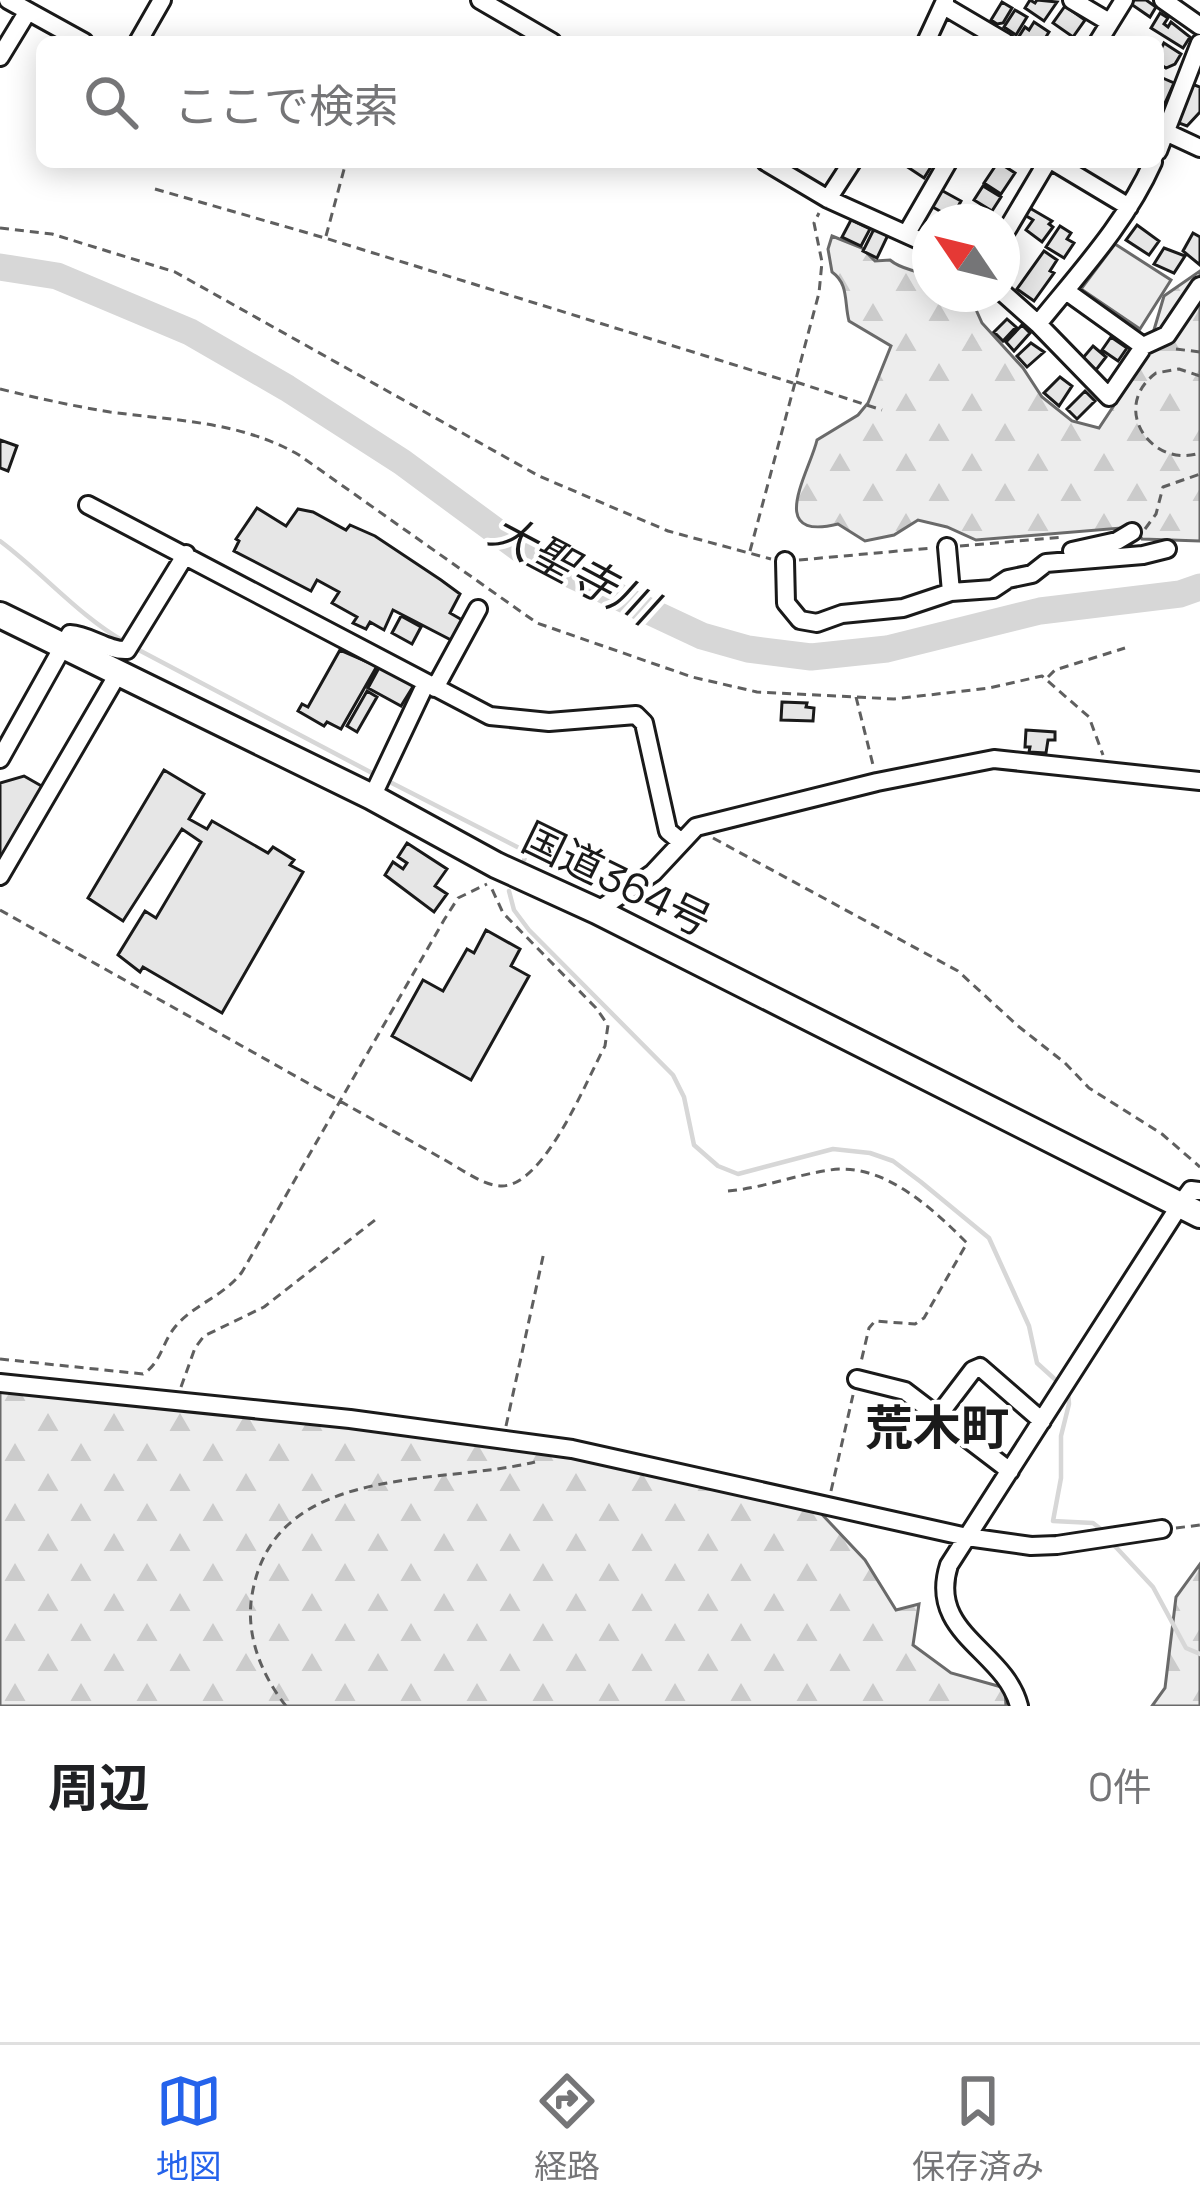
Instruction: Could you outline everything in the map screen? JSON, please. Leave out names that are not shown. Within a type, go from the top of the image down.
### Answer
[{"type":"highway","name":"国道364号","points":[[0,615],[372,797],[496,865],[1193,1204]]},
{"type":"street","points":[[8,0],[73,36]]},
{"type":"street","points":[[141,36],[162,0]]},
{"type":"street","points":[[480,0],[541,36]]},
{"type":"street","points":[[1072,0],[1109,22]]},
{"type":"street","points":[[1101,36],[1124,0]]},
{"type":"street","points":[[1163,0],[1200,26]]},
{"type":"street","points":[[929,36],[945,3],[996,36]]},
{"type":"street","points":[[0,57],[28,11]]},
{"type":"street","points":[[1164,125],[1200,43]]},
{"type":"street","points":[[1164,131],[1200,148]]},
{"type":"street","points":[[776,168],[828,199],[912,235]]},
{"type":"street","points":[[828,199],[848,168]]},
{"type":"street","points":[[907,232],[944,168]]},
{"type":"street","points":[[1020,209],[1046,168]]},
{"type":"street","points":[[1060,168],[1129,208]]},
{"type":"street","points":[[1038,324],[1129,208],[1150,168]]},
{"type":"street","points":[[1020,308],[1109,397],[1150,344],[1175,326],[1200,286]]},
{"type":"street","points":[[1066,291],[1150,344]]},
{"type":"street","points":[[88,506],[501,718],[549,722],[636,715],[644,723],[668,831],[680,841]]},
{"type":"street","points":[[1072,560],[1072,550],[1117,541],[1132,532]]},
{"type":"street","points":[[947,547],[951,592]]},
{"type":"street","points":[[785,561],[786,603],[792,615],[808,623],[842,614],[904,608],[951,592],[993,590],[1008,579],[1032,574],[1046,562],[1167,549]]},
{"type":"street","points":[[0,759],[70,634],[127,650],[186,554]]},
{"type":"street","points":[[372,797],[431,685],[478,609]]},
{"type":"street","points":[[0,876],[119,672]]},
{"type":"street","points":[[597,911],[653,873],[696,827],[878,782],[994,759],[1200,781]]},
{"type":"street","points":[[1019,1706],[1006,1679],[966,1635],[944,1600],[949,1565],[1193,1204]]},
{"type":"street","points":[[938,1416],[980,1367],[1042,1421]]},
{"type":"street","points":[[857,1379],[900,1389],[1010,1471]]},
{"type":"street","points":[[0,1383],[572,1448],[770,1495],[1030,1546],[1162,1529]]},
{"type":"path","points":[[325,238],[344,168]]},
{"type":"path","points":[[155,189],[883,410]]},
{"type":"path","points":[[749,553],[822,275],[814,223],[828,199]]},
{"type":"path","points":[[0,228],[52,234],[175,272],[539,476],[668,530],[785,561],[1080,536]]},
{"type":"path","points":[[1150,344],[1200,352]]},
{"type":"path","points":[[1200,376],[1179,369],[1156,373],[1138,395],[1134,416],[1145,437],[1157,446],[1180,456],[1200,454]]},
{"type":"path","points":[[0,389],[77,407],[250,431],[299,455],[538,623],[692,676],[757,692],[924,698],[1042,676],[1089,717],[1104,769]]},
{"type":"path","points":[[1132,532],[1152,523],[1163,487],[1200,475]]},
{"type":"path","points":[[1046,678],[1055,670],[1125,648]]},
{"type":"path","points":[[856,696],[878,782]]},
{"type":"path","points":[[696,827],[958,971],[1089,1088],[1162,1134],[1200,1167]]},
{"type":"path","points":[[0,910],[341,1102],[489,1183],[510,1184],[531,1174],[541,1162],[605,1046],[608,1025],[503,914],[490,883],[458,898],[341,1102],[242,1272],[228,1290],[173,1329],[154,1368],[143,1374],[0,1359]]},
{"type":"path","points":[[728,1191],[756,1189],[829,1170],[869,1172],[905,1192],[967,1243],[925,1318],[915,1324],[875,1321],[868,1328],[828,1504]]},
{"type":"path","points":[[179,1400],[186,1366],[204,1336],[264,1307],[375,1220]]},
{"type":"path","points":[[503,1439],[544,1252]]},
{"type":"path","points":[[286,1706],[268,1684],[249,1610],[254,1579],[269,1548],[303,1512],[355,1488],[532,1462]]},
{"type":"path","points":[[1162,1529],[1200,1525]]},
{"type":"shaded area","points":[[1115,244],[1171,280],[1140,329],[1081,289]]},
{"type":"green space","points":[[832,236],[862,248],[875,261],[890,260],[912,270],[912,312],[977,312],[1042,397],[1072,421],[1099,428],[1146,357],[1164,296],[1200,271],[1200,541],[1142,539],[1133,527],[976,540],[918,520],[894,535],[865,541],[838,524],[816,527],[803,523],[797,500],[817,440],[858,415],[868,403],[891,346],[849,321],[844,288],[832,272],[828,249]]},
{"type":"green space","points":[[0,1392],[50,1392],[304,1420],[581,1458],[816,1508],[865,1560],[896,1610],[919,1604],[913,1645],[951,1673],[1005,1688],[1006,1706],[0,1706]]},
{"type":"green space","points":[[1200,1564],[1200,1706],[1152,1706],[1165,1688],[1176,1597]]},
{"type":"building","points":[[1030,0],[1057,2],[1044,21],[1025,8]]},
{"type":"building","points":[[1146,0],[1156,7],[1150,17],[1131,4]]},
{"type":"building","points":[[1002,2],[1012,8],[1003,23],[997,24],[991,20]]},
{"type":"building","points":[[1065,6],[1085,20],[1074,36],[1053,23]]},
{"type":"building","points":[[1015,10],[1027,17],[1016,35],[1004,27]]},
{"type":"building","points":[[1160,13],[1168,18],[1164,24],[1168,27],[1171,22],[1190,37],[1183,48],[1151,28]]},
{"type":"building","points":[[1034,22],[1049,32],[1046,36],[1019,36],[1025,27],[1029,30]]},
{"type":"building","points":[[1164,43],[1181,54],[1164,67]]},
{"type":"building","points":[[1164,79],[1174,83],[1164,105]]},
{"type":"building","points":[[1192,84],[1200,87],[1200,112],[1187,126],[1176,122]]},
{"type":"building","points":[[909,168],[930,168],[924,178]]},
{"type":"building","points":[[994,168],[1015,173],[1001,194],[984,183]]},
{"type":"building","points":[[983,186],[1001,197],[996,204],[974,200]]},
{"type":"building","points":[[941,190],[961,201],[959,204],[932,204]]},
{"type":"building","points":[[1028,207],[1052,221],[1042,242],[1026,230],[1033,220],[1023,214]]},
{"type":"building","points":[[851,220],[870,229],[861,246],[842,237]]},
{"type":"building","points":[[1137,225],[1159,241],[1149,255],[1126,240]]},
{"type":"building","points":[[1060,226],[1071,233],[1067,239],[1074,243],[1064,258],[1046,247]]},
{"type":"building","points":[[877,230],[888,235],[877,258],[863,251]]},
{"type":"building","points":[[1193,233],[1200,237],[1200,265],[1183,251]]},
{"type":"building","points":[[1164,248],[1185,256],[1174,273],[1154,264]]},
{"type":"building","points":[[1044,251],[1057,260],[1050,271],[1054,273],[1034,301],[1020,291]]},
{"type":"building","points":[[1007,319],[1016,327],[1003,341],[994,332]]},
{"type":"building","points":[[1022,325],[1030,333],[1014,351],[1006,342]]},
{"type":"building","points":[[1111,337],[1127,348],[1118,361],[1102,350]]},
{"type":"building","points":[[1031,343],[1044,352],[1027,367],[1017,356]]},
{"type":"building","points":[[1093,346],[1106,357],[1096,370],[1082,359]]},
{"type":"building","points":[[1060,377],[1072,386],[1059,406],[1044,393]]},
{"type":"building","points":[[1085,391],[1095,401],[1077,419],[1067,409]]},
{"type":"building","points":[[0,440],[17,446],[8,471],[0,468]]},
{"type":"building","points":[[257,508],[286,526],[298,509],[346,530],[350,525],[441,580],[460,594],[450,613],[464,621],[453,641],[393,610],[384,630],[370,622],[366,629],[353,623],[357,617],[332,603],[339,592],[317,580],[311,591],[234,551],[236,539]]},
{"type":"building","points":[[401,616],[421,627],[412,644],[392,633]]},
{"type":"building","points":[[340,650],[377,666],[341,729],[327,722],[324,726],[298,711],[302,704],[308,707]]},
{"type":"building","points":[[380,666],[414,685],[401,706],[368,688]]},
{"type":"building","points":[[367,691],[377,697],[357,732],[347,726]]},
{"type":"building","points":[[782,702],[807,703],[806,707],[814,708],[813,721],[781,720]]},
{"type":"building","points":[[1026,730],[1055,732],[1055,740],[1048,740],[1046,753],[1029,752]]},
{"type":"building","points":[[164,770],[204,794],[189,819],[207,829],[212,821],[268,853],[273,847],[303,872],[222,1013],[143,967],[140,972],[118,955],[145,911],[156,918],[201,842],[182,829],[123,921],[88,898]]},
{"type":"building","points":[[24,776],[45,788],[0,863],[0,783]]},
{"type":"building","points":[[407,843],[447,869],[435,886],[447,894],[434,912],[385,875],[393,862],[403,869],[407,863],[398,857]]},
{"type":"building","points":[[486,930],[520,949],[511,966],[529,976],[471,1080],[392,1036],[423,980],[443,991],[467,949],[474,953]]},
{"type":"waterway","name":"大聖寺川","points":[[0,267],[57,276],[190,332],[402,462],[527,554],[702,636],[748,649],[811,657],[887,649],[1040,611],[1180,594],[1200,587]]},
{"type":"waterway","points":[[0,541],[92,620],[125,642]]},
{"type":"waterway","points":[[135,648],[374,774]]},
{"type":"waterway","points":[[384,779],[527,852],[524,860]]},
{"type":"waterway","points":[[509,891],[514,910],[529,930],[673,1075],[684,1097],[694,1145],[718,1166],[738,1174],[833,1149],[893,1161],[989,1238],[1029,1326],[1037,1363],[1059,1383]]},
{"type":"waterway","points":[[1068,1390],[1053,1521],[1093,1523],[1107,1534]]},
{"type":"waterway","points":[[1113,1544],[1153,1587],[1186,1648],[1200,1654]]},
{"type":"district","name":"荒木町","points":[[937,1428]]}]
